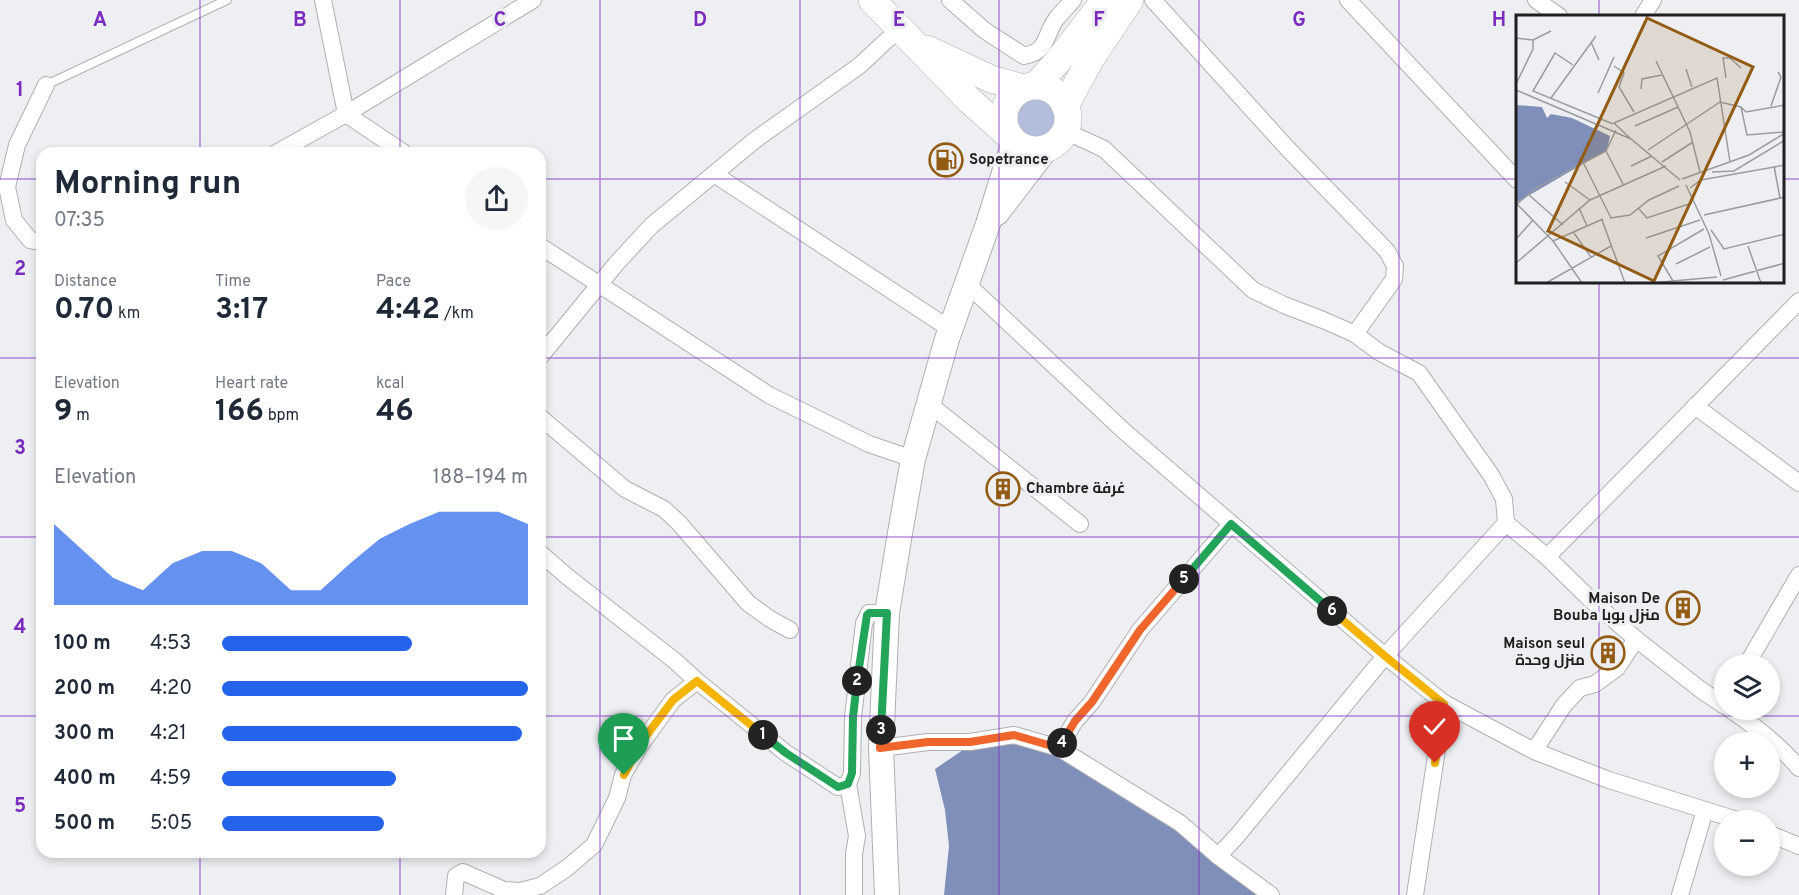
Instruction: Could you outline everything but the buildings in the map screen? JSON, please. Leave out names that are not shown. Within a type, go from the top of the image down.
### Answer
[{"type":"highway","points":[[872,0],[969,100],[1011,137],[1029,149],[1037,150],[1059,129],[1090,60],[1130,0]]},
{"type":"highway","points":[[1011,137],[1004,123],[1007,102],[1014,94],[1029,87],[1065,54],[1105,0]]},
{"type":"highway","points":[[906,35],[945,58],[991,79],[1029,87],[1045,87],[1053,91],[1060,97],[1059,129]]},
{"type":"main road","points":[[988,225],[1059,129]]},
{"type":"main road","points":[[887,895],[880,748],[887,613],[913,459],[950,329],[988,225],[1011,137]]},
{"type":"street","points":[[323,0],[346,114],[395,147]]},
{"type":"street","points":[[287,147],[346,114],[533,0]]},
{"type":"street","points":[[950,0],[984,30],[1024,56],[1036,54],[1044,44],[1056,19],[1073,0]]},
{"type":"street","points":[[1153,0],[1289,150],[1387,251],[1395,266],[1394,279],[1355,334]]},
{"type":"street","points":[[1348,0],[1516,179]]},
{"type":"street","points":[[1536,0],[1558,15]]},
{"type":"street","points":[[1644,15],[1653,0]]},
{"type":"street","points":[[546,350],[651,226],[755,140],[906,35]]},
{"type":"street","points":[[36,241],[30,240],[14,220],[7,187],[18,145],[46,84]]},
{"type":"street","points":[[1059,129],[1104,149],[1253,290],[1355,334],[1379,352],[1419,373],[1491,475],[1504,499],[1506,523],[1547,557],[1592,602],[1714,698]]},
{"type":"street","points":[[714,174],[950,329]]},
{"type":"street","points":[[546,250],[769,395],[869,444],[913,459]]},
{"type":"street","points":[[966,283],[1125,432],[1444,704],[1534,752],[1609,780],[1714,813]]},
{"type":"street","points":[[1547,557],[1799,302]]},
{"type":"street","points":[[929,404],[1080,524]]},
{"type":"street","points":[[1695,406],[1799,483]]},
{"type":"street","points":[[546,422],[625,489],[664,509],[680,524],[748,603],[790,630]]},
{"type":"street","points":[[1218,856],[1385,656],[1506,523]]},
{"type":"street","points":[[1059,748],[1075,721],[1092,702],[1140,630],[1231,524]]},
{"type":"street","points":[[546,558],[786,753],[838,787],[848,784]]},
{"type":"street","points":[[1753,654],[1799,575]]},
{"type":"street","points":[[854,895],[854,854],[858,836],[848,784],[852,773],[853,717],[864,623],[869,613],[887,613]]},
{"type":"street","points":[[1534,752],[1564,705],[1580,688],[1595,684],[1617,669],[1636,639]]},
{"type":"street","points":[[454,895],[456,876],[463,872],[504,890],[520,891],[540,886],[567,868],[594,845],[605,826],[624,775],[640,744],[673,700],[697,681]]},
{"type":"street","points":[[1415,895],[1444,704]]},
{"type":"street","points":[[1745,720],[1788,755],[1799,768]]},
{"type":"street","points":[[880,748],[928,742],[970,742],[1014,735],[1059,748],[1180,823],[1218,856],[1271,895]]},
{"type":"street","points":[[1680,895],[1705,810]]},
{"type":"street","points":[[1780,838],[1799,846]]},
{"type":"lane","points":[[46,84],[227,0]]},
{"type":"shaded area","points":[[1032,93],[1042,93],[1055,100],[1062,113],[1062,123],[1055,136],[1042,143],[1032,143],[1023,139],[1016,132],[1012,123],[1012,113],[1016,104],[1023,97]]},
{"type":"shaded area","points":[[1007,744],[1041,745],[1158,816],[1192,844],[1264,895],[944,895],[949,846],[945,810],[935,769],[963,750]]},
{"type":"place","name":"Sopetrance","points":[[946,160]]},
{"type":"place","name":"Chambre غرفة","points":[[1003,489]]},
{"type":"place","name":"Maison De Bouba منزل بوبا","points":[[1683,608]]},
{"type":"place","name":"Maison seul منزل وحدة","points":[[1608,653]]},
{"type":"route","points":[[624,775],[640,744],[673,700],[697,681],[786,753],[838,787],[848,784],[852,773],[853,717],[864,623],[869,613],[887,613],[880,748],[928,742],[970,742],[1014,735],[1059,748],[1075,721],[1092,702],[1140,630],[1231,524],[1444,704],[1435,763]]}]
